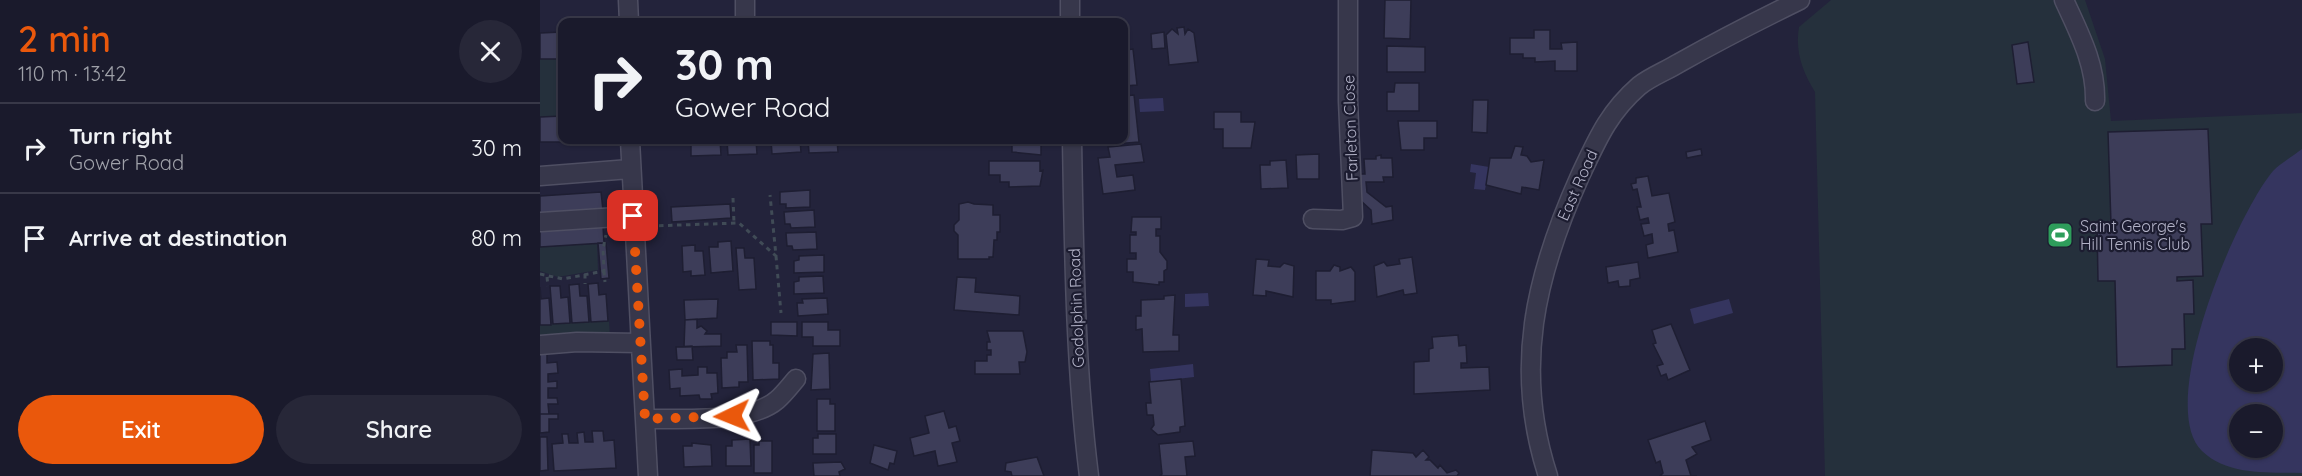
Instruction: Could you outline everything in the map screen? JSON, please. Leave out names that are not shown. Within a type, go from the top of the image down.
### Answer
[{"type":"street","points":[[628,0],[629,18]]},
{"type":"street","points":[[745,0],[745,18]]},
{"type":"street","points":[[1070,0],[1070,18]]},
{"type":"street","name":"Farleton Close","points":[[1313,219],[1342,220],[1353,217],[1348,101],[1348,0]]},
{"type":"street","name":"East Road","points":[[1548,476],[1533,413],[1530,372],[1537,293],[1551,246],[1605,121],[1640,85],[1716,42],[1800,0]]},
{"type":"street","points":[[2064,0],[2091,63],[2095,80],[2095,101]]},
{"type":"street","points":[[630,144],[648,476]]},
{"type":"street","name":"Godolphin Road","points":[[1072,144],[1075,317],[1080,404],[1089,476]]},
{"type":"street","points":[[540,176],[630,169]]},
{"type":"street","points":[[541,222],[605,218],[633,222]]},
{"type":"street","points":[[540,345],[639,343]]},
{"type":"street","points":[[645,419],[732,416],[758,411],[776,401],[796,379]]},
{"type":"path","points":[[770,195],[781,313]]},
{"type":"path","points":[[733,198],[734,223]]},
{"type":"path","points":[[605,218],[605,282]]},
{"type":"path","points":[[633,222],[739,223],[776,256]]},
{"type":"path","points":[[541,275],[565,279],[604,271]]},
{"type":"path","points":[[585,274],[585,284]]},
{"type":"path","points":[[547,277],[548,286]]},
{"type":"path","points":[[565,279],[566,285]]},
{"type":"shaded area","name":"Saint George's Hill Tennis Club","points":[[1831,0],[2085,0],[2105,59],[2111,121],[2302,113],[2302,476],[1825,476],[1815,92],[1801,61],[1799,27]]},
{"type":"shaded area","points":[[540,59],[558,59],[558,116],[540,117]]},
{"type":"shaded area","points":[[1163,98],[1164,111],[1140,112],[1139,99]]},
{"type":"shaded area","points":[[2302,149],[2302,473],[2249,471],[2224,465],[2202,451],[2190,428],[2188,394],[2194,354],[2206,310],[2222,267],[2257,194],[2273,171]]},
{"type":"shaded area","points":[[1471,164],[1489,167],[1485,190],[1474,189],[1476,173],[1470,172]]},
{"type":"shaded area","points":[[597,243],[598,270],[558,277],[540,271],[540,247]]},
{"type":"shaded area","points":[[1208,293],[1209,306],[1185,307],[1185,294]]},
{"type":"shaded area","points":[[1729,299],[1733,313],[1694,324],[1690,309]]},
{"type":"shaded area","points":[[609,320],[610,339],[540,341],[540,325]]},
{"type":"shaded area","points":[[1193,364],[1194,377],[1151,382],[1150,369]]},
{"type":"building","points":[[1385,0],[1411,0],[1410,39],[1384,38]]},
{"type":"building","points":[[1184,27],[1185,34],[1188,29],[1194,33],[1198,62],[1169,65],[1166,35],[1172,29],[1178,34],[1177,28]]},
{"type":"building","points":[[1534,30],[1550,30],[1550,49],[1562,49],[1561,43],[1577,42],[1577,71],[1555,71],[1555,61],[1535,62],[1535,58],[1523,58],[1523,54],[1510,54],[1510,38],[1534,38]]},
{"type":"building","points":[[558,32],[558,59],[540,59],[540,33]]},
{"type":"building","points":[[1164,32],[1165,48],[1152,49],[1151,34]]},
{"type":"building","points":[[2028,42],[2034,82],[2017,84],[2012,45]]},
{"type":"building","points":[[1387,46],[1425,47],[1425,72],[1387,72]]},
{"type":"building","points":[[1133,49],[1137,85],[1128,86],[1128,50]]},
{"type":"building","points":[[1395,83],[1419,83],[1419,111],[1387,111],[1387,92],[1394,92]]},
{"type":"building","points":[[1134,95],[1139,142],[1128,143],[1128,96]]},
{"type":"building","points":[[1473,100],[1488,100],[1487,133],[1472,132]]},
{"type":"building","points":[[1214,112],[1241,112],[1241,122],[1255,122],[1251,148],[1223,148],[1223,129],[1214,129]]},
{"type":"building","points":[[558,116],[558,142],[540,142],[540,117]]},
{"type":"building","points":[[1398,121],[1437,121],[1437,138],[1424,138],[1424,150],[1401,150]]},
{"type":"building","points":[[2208,129],[2212,224],[2201,224],[2203,276],[2177,277],[2177,281],[2193,280],[2194,314],[2184,314],[2185,349],[2172,349],[2172,365],[2117,367],[2115,281],[2098,281],[2097,224],[2111,224],[2108,132]]},
{"type":"building","points":[[691,144],[720,144],[721,155],[691,156]]},
{"type":"building","points":[[727,144],[756,144],[757,154],[728,155]]},
{"type":"building","points":[[771,144],[800,144],[801,152],[772,154]]},
{"type":"building","points":[[808,144],[837,144],[838,152],[809,153]]},
{"type":"building","points":[[1012,144],[1041,144],[1041,155],[1012,152]]},
{"type":"building","points":[[1141,144],[1144,162],[1115,165],[1117,177],[1133,175],[1135,190],[1103,194],[1098,158],[1110,157],[1108,147]]},
{"type":"building","points":[[1515,146],[1523,147],[1521,155],[1527,156],[1531,162],[1544,160],[1539,190],[1522,187],[1521,194],[1486,185],[1490,158],[1511,158]]},
{"type":"building","points":[[1701,149],[1702,155],[1687,158],[1686,152]]},
{"type":"building","points":[[1319,154],[1319,179],[1297,179],[1296,155]]},
{"type":"building","points":[[1381,155],[1381,158],[1392,158],[1393,177],[1383,177],[1384,182],[1366,182],[1367,192],[1386,207],[1392,206],[1393,220],[1372,224],[1371,210],[1360,200],[1359,174],[1365,174],[1364,159],[1376,159],[1376,156]]},
{"type":"building","points":[[1286,160],[1288,188],[1261,189],[1260,165],[1270,165],[1270,161]]},
{"type":"building","points":[[989,161],[1040,161],[1040,171],[1043,170],[1040,186],[1009,187],[1009,182],[1000,182],[1000,175],[989,175]]},
{"type":"building","points":[[1648,176],[1652,196],[1669,193],[1675,222],[1668,224],[1669,231],[1674,230],[1678,252],[1648,258],[1646,245],[1653,243],[1652,234],[1644,236],[1641,224],[1649,223],[1648,218],[1640,220],[1637,207],[1641,207],[1637,189],[1633,190],[1631,184],[1636,183],[1636,178]]},
{"type":"building","points":[[810,190],[810,207],[786,208],[786,204],[780,204],[780,192]]},
{"type":"building","points":[[601,192],[603,210],[540,214],[540,196]]},
{"type":"building","points":[[968,202],[993,205],[993,215],[1000,215],[1000,232],[997,232],[997,240],[994,240],[993,257],[989,259],[958,259],[958,235],[954,231],[954,225],[959,220],[959,204]]},
{"type":"building","points":[[730,204],[731,218],[672,222],[671,207]]},
{"type":"building","points":[[814,210],[815,227],[791,228],[790,224],[785,224],[784,212]]},
{"type":"building","points":[[1132,217],[1161,217],[1161,229],[1156,229],[1156,236],[1160,236],[1160,252],[1167,261],[1167,269],[1164,271],[1164,282],[1159,282],[1159,285],[1133,282],[1133,272],[1127,272],[1127,259],[1136,259],[1136,253],[1130,253],[1130,235],[1136,235],[1136,232],[1131,232]]},
{"type":"building","points":[[603,226],[604,243],[540,247],[540,231]]},
{"type":"building","points":[[816,232],[817,249],[793,250],[792,246],[787,246],[786,233]]},
{"type":"building","points":[[731,241],[733,271],[711,273],[709,247],[718,247],[718,242]]},
{"type":"building","points":[[598,243],[606,243],[609,278],[601,279]]},
{"type":"building","points":[[695,245],[695,251],[703,251],[705,275],[691,276],[691,271],[683,272],[682,246]]},
{"type":"building","points":[[736,248],[744,248],[745,258],[754,258],[756,289],[739,290]]},
{"type":"building","points":[[824,255],[824,272],[794,273],[794,261],[799,260],[799,256]]},
{"type":"building","points":[[1412,257],[1417,293],[1404,295],[1403,290],[1377,297],[1374,266],[1384,262],[1387,266],[1400,264],[1399,259]]},
{"type":"building","points":[[1256,259],[1269,260],[1268,266],[1280,267],[1284,263],[1294,266],[1293,297],[1266,291],[1266,296],[1253,295]]},
{"type":"building","points":[[1638,262],[1640,278],[1630,280],[1630,286],[1619,287],[1618,281],[1608,283],[1606,267]]},
{"type":"building","points":[[1334,265],[1340,267],[1340,271],[1351,267],[1355,272],[1355,301],[1331,304],[1331,300],[1316,300],[1316,271],[1330,271]]},
{"type":"building","points":[[823,276],[824,293],[794,294],[794,282],[799,281],[799,277]]},
{"type":"building","points":[[957,277],[976,278],[975,292],[1020,296],[1019,315],[954,310]]},
{"type":"building","points":[[598,283],[599,295],[606,294],[608,321],[591,322],[588,284]]},
{"type":"building","points":[[579,284],[580,296],[587,296],[589,322],[572,323],[569,285]]},
{"type":"building","points":[[550,286],[560,286],[561,298],[568,297],[570,323],[553,324]]},
{"type":"building","points":[[540,287],[541,299],[549,298],[551,325],[540,325]]},
{"type":"building","points":[[1175,295],[1173,335],[1179,335],[1179,351],[1143,352],[1142,329],[1136,330],[1136,316],[1141,316],[1141,300],[1164,299],[1164,296]]},
{"type":"building","points":[[827,298],[828,314],[798,316],[797,303],[803,303],[802,299]]},
{"type":"building","points":[[718,299],[717,318],[685,320],[684,300]]},
{"type":"building","points":[[697,319],[697,328],[701,326],[707,331],[705,334],[721,334],[721,346],[684,347],[685,320]]},
{"type":"building","points":[[771,322],[797,322],[797,336],[771,335]]},
{"type":"building","points":[[802,322],[828,322],[828,330],[840,330],[840,346],[813,346],[813,337],[802,337]]},
{"type":"building","points":[[1671,324],[1690,370],[1668,380],[1666,374],[1661,376],[1657,366],[1663,364],[1653,344],[1656,343],[1652,330]]},
{"type":"building","points":[[987,331],[1023,331],[1027,352],[1025,362],[1019,362],[1020,374],[975,374],[975,361],[987,361],[987,355],[991,355],[991,350],[987,350],[987,342],[990,342]]},
{"type":"building","points":[[1458,335],[1459,346],[1466,345],[1467,363],[1461,363],[1461,368],[1489,367],[1490,390],[1414,394],[1414,362],[1429,361],[1429,349],[1433,348],[1432,337]]},
{"type":"building","points":[[752,341],[770,341],[770,345],[773,345],[773,363],[779,363],[779,379],[753,380]]},
{"type":"building","points":[[736,345],[747,345],[748,382],[739,382],[739,387],[722,388],[721,358],[727,358],[727,352],[737,352]]},
{"type":"building","points":[[692,346],[693,360],[677,360],[676,347]]},
{"type":"building","points":[[540,352],[547,352],[547,363],[557,362],[558,373],[548,374],[548,382],[557,381],[557,388],[548,388],[548,398],[557,398],[558,404],[548,404],[549,414],[540,414]]},
{"type":"building","points":[[829,353],[830,389],[811,390],[813,354]]},
{"type":"building","points":[[698,367],[707,367],[707,373],[717,373],[718,393],[711,394],[712,399],[700,399],[699,395],[680,396],[680,388],[670,389],[669,370],[682,369],[682,376],[698,375]]},
{"type":"building","points":[[1181,379],[1185,426],[1180,427],[1180,432],[1158,435],[1151,429],[1154,425],[1153,415],[1147,415],[1146,403],[1151,403],[1149,382]]},
{"type":"building","points":[[817,399],[830,399],[830,404],[835,404],[835,431],[817,431]]},
{"type":"building","points":[[944,411],[949,428],[956,426],[960,441],[952,443],[957,462],[938,466],[935,451],[914,456],[910,438],[929,433],[925,416]]},
{"type":"building","points":[[540,414],[558,414],[558,419],[549,419],[549,432],[540,433]]},
{"type":"building","points":[[1705,421],[1711,440],[1692,447],[1697,454],[1686,460],[1691,476],[1660,476],[1663,473],[1660,461],[1656,463],[1648,440]]},
{"type":"building","points":[[592,431],[603,431],[604,441],[614,440],[616,468],[554,471],[552,444],[563,443],[562,434],[568,434],[569,443],[578,443],[577,433],[584,432],[585,442],[593,442]]},
{"type":"building","points":[[818,434],[836,434],[836,454],[813,454],[813,438],[818,438]]},
{"type":"building","points":[[540,437],[547,437],[548,470],[540,471]]},
{"type":"building","points":[[750,439],[751,466],[726,466],[726,446],[732,446],[732,440]]},
{"type":"building","points":[[759,441],[772,441],[772,473],[754,473],[754,445],[759,445]]},
{"type":"building","points":[[1193,441],[1195,456],[1185,457],[1187,476],[1160,476],[1162,474],[1159,444]]},
{"type":"building","points":[[692,443],[711,445],[712,466],[684,467],[683,446],[692,446]]},
{"type":"building","points":[[874,445],[897,451],[894,464],[890,463],[888,470],[870,463]]},
{"type":"building","points":[[1372,450],[1413,453],[1416,457],[1423,450],[1429,457],[1426,460],[1430,460],[1438,468],[1440,465],[1447,473],[1456,470],[1459,473],[1457,476],[1370,476]]},
{"type":"building","points":[[1037,457],[1044,476],[1012,476],[1011,472],[1005,471],[1006,463]]},
{"type":"building","points":[[841,462],[845,469],[839,472],[840,476],[814,476],[813,463]]},
{"type":"place","name":"Saint George's Hill Tennis Club","points":[[2060,235]]},
{"type":"route","points":[[633,216],[645,419],[732,416]]}]
